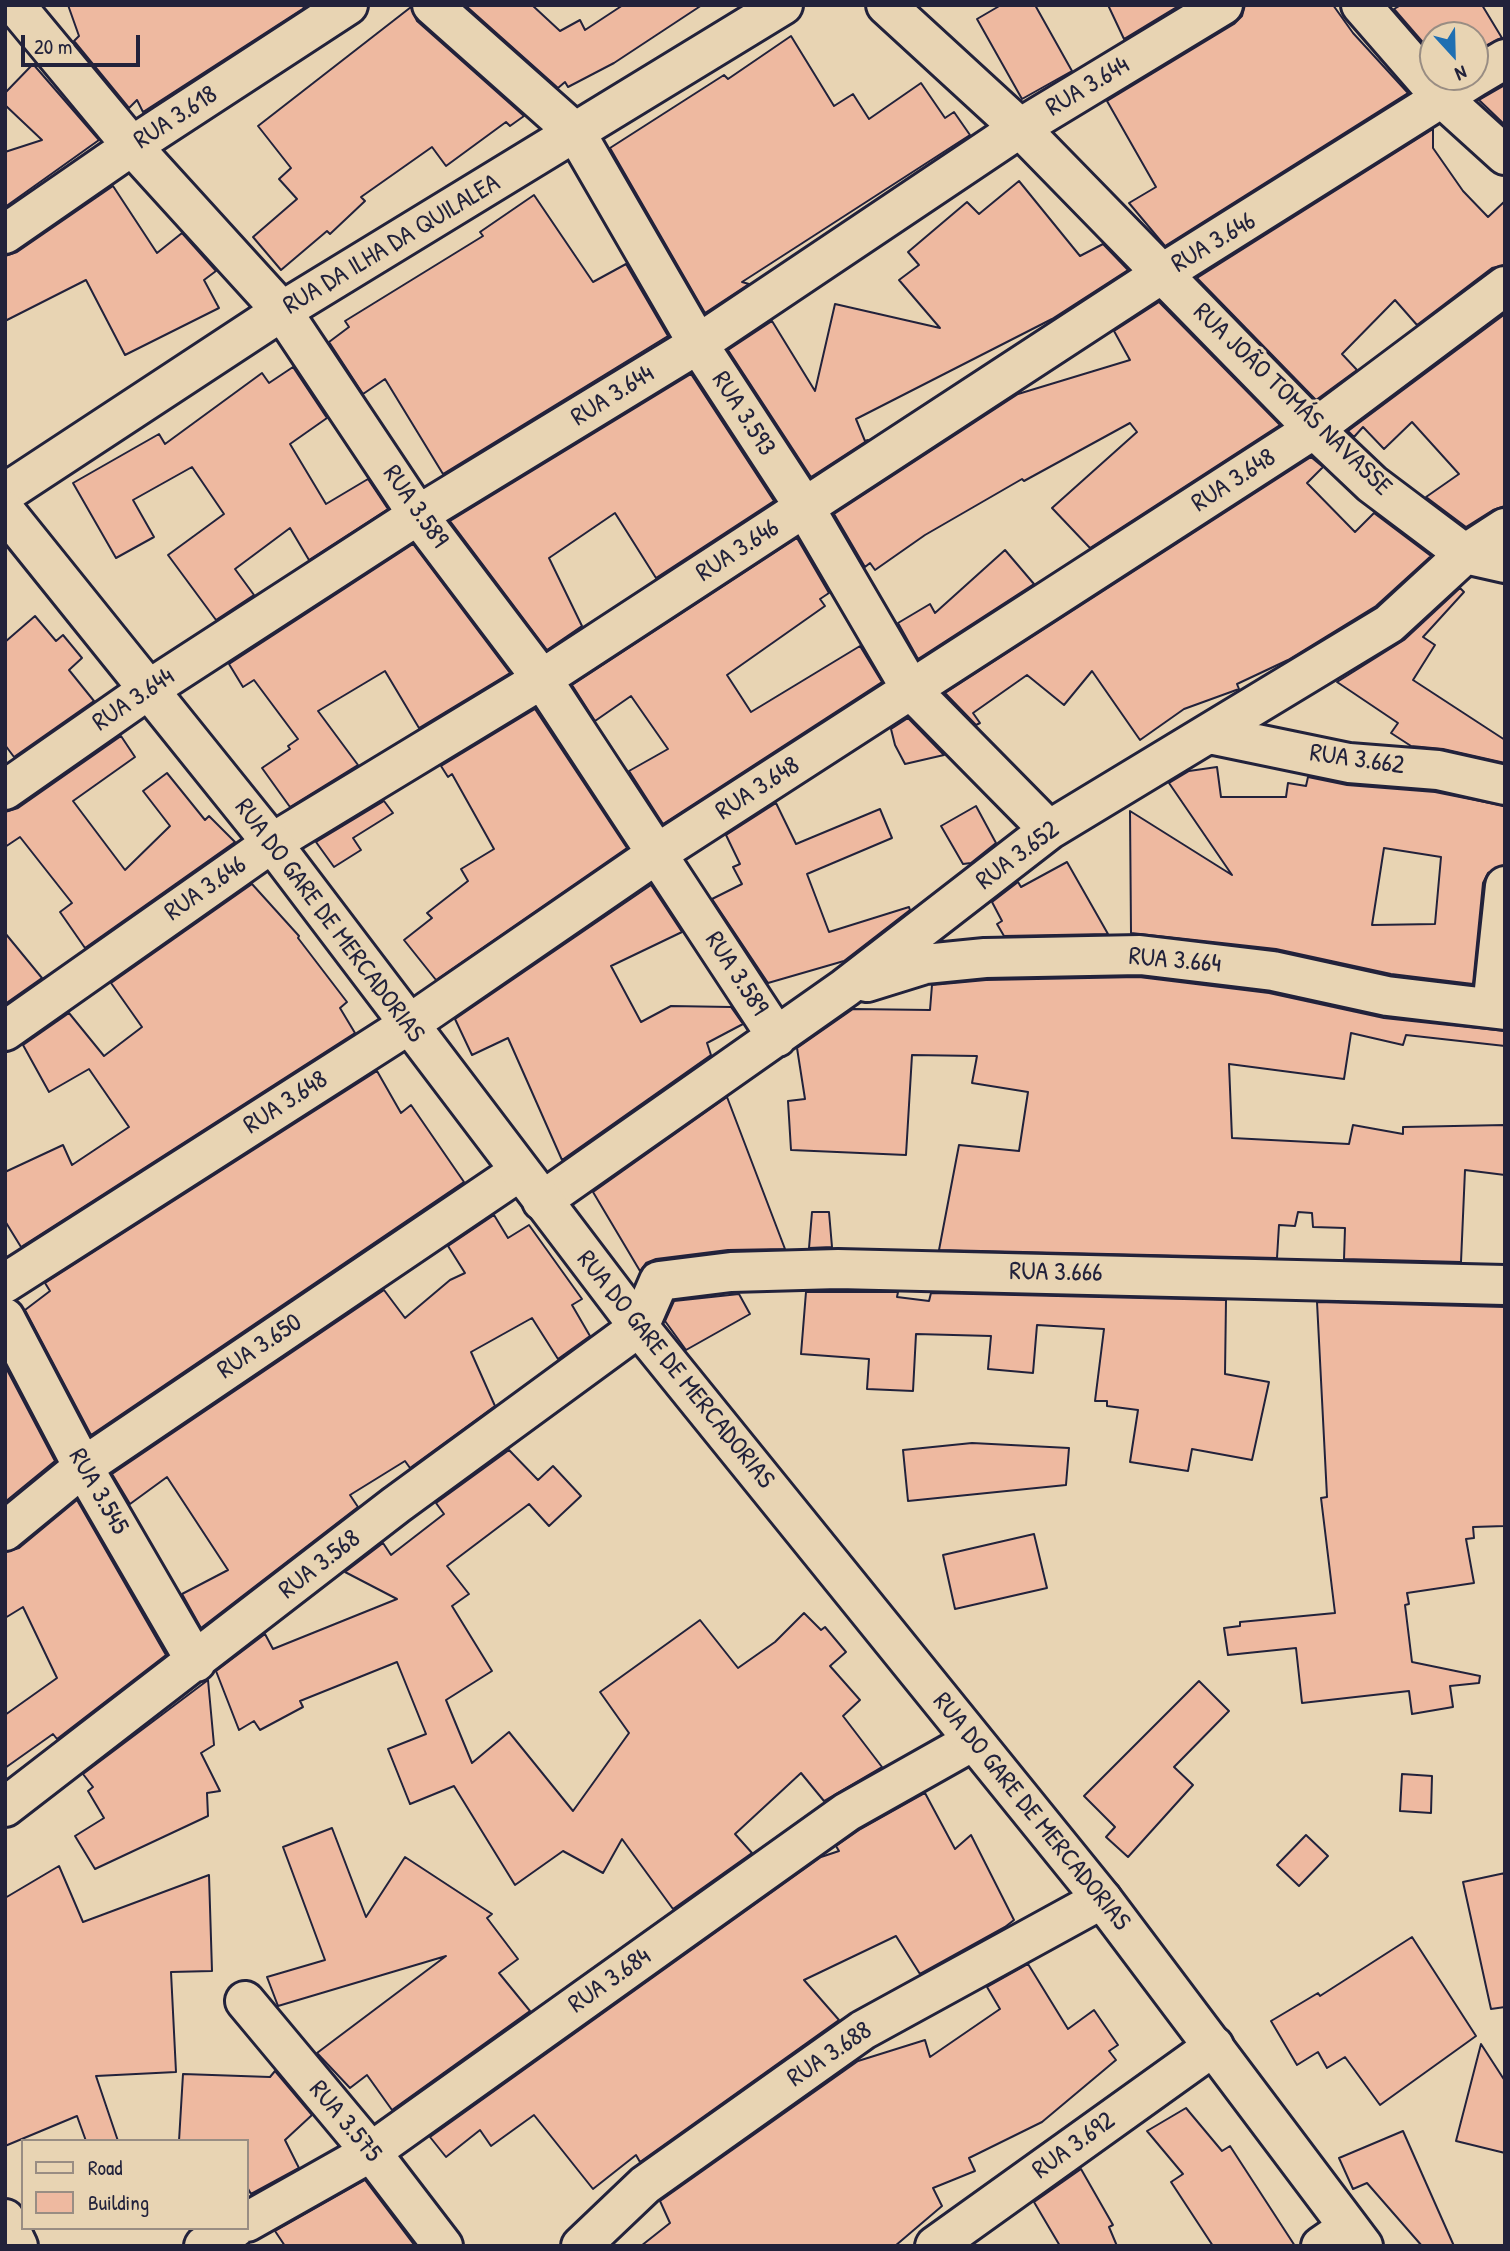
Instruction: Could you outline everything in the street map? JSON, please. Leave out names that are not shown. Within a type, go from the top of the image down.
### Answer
[{"type":"street","name":"RUA 3.589","points":[[15,5],[132,146],[282,312],[418,515],[542,678],[777,1037]]},
{"type":"street","name":"RUA 3.618","points":[[5,234],[132,146],[348,5]]},
{"type":"street","name":"RUA 3.593","points":[[432,5],[576,132],[698,344],[804,508],[912,691],[1049,830]]},
{"type":"street","name":"RUA DA ILHA DA QUILALEA","points":[[5,494],[282,312],[783,5]]},
{"type":"street","name":"RUA JOÃO TOMÁS NAVASSE","points":[[886,5],[1020,128],[1314,429],[1372,484],[1465,554],[1505,563]]},
{"type":"street","name":"RUA 3.644","points":[[5,790],[148,690],[418,515],[698,344],[1020,128],[1223,5]]},
{"type":"street","points":[[1362,5],[1441,97],[1505,155]]},
{"type":"street","name":"RUA 3.646","points":[[1489,69],[1505,59]]},
{"type":"street","name":"RUA 3.646","points":[[5,1031],[271,843],[542,678],[1163,273],[1261,215],[1451,91]]},
{"type":"street","name":"RUA 3.648","points":[[5,1283],[408,1025],[658,853],[1314,429],[1505,286]]},
{"type":"street","name":"RUA DO GARE DE MERCADORIAS","points":[[5,511],[271,843],[639,1327],[1102,1899],[1214,2046],[1343,2240]]},
{"type":"street","name":"RUA 3.652","points":[[542,1201],[845,988],[1049,830],[1388,624],[1465,554],[1505,528]]},
{"type":"street","name":"RUA 3.662","points":[[1209,734],[1349,762],[1438,770],[1505,785]]},
{"type":"street","points":[[1498,1009],[1505,886]]},
{"type":"street","name":"RUA 3.664","points":[[845,988],[925,964],[985,958],[1140,955],[1273,971],[1387,996],[1498,1009]]},
{"type":"street","name":"RUA 3.650","points":[[5,1531],[83,1467],[520,1171]]},
{"type":"street","name":"RUA 3.666","points":[[639,1327],[659,1281],[731,1272],[1028,1272],[1505,1285]]},
{"type":"street","name":"RUA 3.545","points":[[5,1318],[83,1467],[196,1662]]},
{"type":"street","name":"RUA 3.568","points":[[5,1807],[396,1505],[639,1327]]},
{"type":"street","name":"RUA 3.684","points":[[248,2220],[371,2152],[847,1812],[973,1741]]},
{"type":"street","name":"RUA 3.688","points":[[581,2246],[645,2185],[863,2031],[1102,1899]]},
{"type":"street","name":"RUA 3.575","points":[[244,2001],[371,2152],[443,2246]]},
{"type":"street","name":"RUA 3.692","points":[[935,2246],[1214,2046]]},
{"type":"street","points":[[5,2219],[18,2246]]},
{"type":"street","points":[[204,2246],[232,2230]]},
{"type":"building","points":[[68,5],[302,5],[304,8],[143,112],[137,100],[129,108],[74,41],[79,36]]},
{"type":"building","points":[[465,5],[532,5],[560,31],[580,20],[585,30],[623,5],[702,5],[614,63],[568,87],[565,82],[558,88]]},
{"type":"building","points":[[1001,5],[1035,5],[1072,71],[1022,99],[977,19]]},
{"type":"building","points":[[1108,5],[1180,5],[1124,39]]},
{"type":"building","points":[[1245,5],[1333,5],[1353,33],[1408,93],[1165,246],[1129,203],[1156,187],[1107,101],[1234,24],[1242,16]]},
{"type":"building","points":[[1401,5],[1482,5],[1502,38],[1489,44],[1489,21],[1419,21],[1419,38],[1394,9]]},
{"type":"building","points":[[411,7],[417,21],[524,116],[510,126],[506,122],[446,166],[432,147],[361,197],[365,201],[330,234],[327,231],[281,270],[253,237],[297,199],[279,179],[291,168],[258,126]]},
{"type":"building","points":[[791,36],[834,106],[853,94],[869,119],[921,83],[945,118],[954,112],[970,135],[742,282],[749,284],[705,313],[610,148],[724,75],[728,79]]},
{"type":"building","points":[[33,64],[99,140],[5,207],[5,152],[42,140],[5,105],[5,93]]},
{"type":"building","points":[[1505,85],[1505,125],[1479,100]]},
{"type":"building","points":[[1433,129],[1433,148],[1463,191],[1488,217],[1505,201],[1505,265],[1492,268],[1417,325],[1395,300],[1342,354],[1357,370],[1316,400],[1197,278]]},
{"type":"building","points":[[1019,181],[1080,256],[1103,244],[1128,270],[1052,319],[856,419],[865,441],[868,440],[811,477],[728,350],[772,321],[815,391],[835,304],[940,328],[899,280],[919,265],[908,252],[967,202],[979,214]]},
{"type":"building","points":[[113,186],[157,253],[182,233],[216,271],[204,280],[219,308],[125,355],[86,280],[5,321],[5,256],[17,252]]},
{"type":"building","points":[[534,195],[593,282],[626,264],[668,336],[443,474],[385,379],[363,394],[329,342],[349,327],[345,321],[483,236],[480,232]]},
{"type":"building","points":[[1159,302],[1280,425],[1090,548],[1052,508],[1137,432],[1130,423],[1024,481],[1022,479],[925,535],[875,570],[870,563],[865,567],[834,514],[1018,394],[1130,360],[1114,331]]},
{"type":"building","points":[[1505,314],[1505,506],[1493,510],[1466,527],[1426,497],[1459,474],[1412,422],[1384,449],[1363,427],[1354,437],[1348,431]]},
{"type":"building","points":[[293,367],[327,418],[290,444],[326,504],[368,479],[388,509],[309,560],[290,528],[235,569],[254,595],[216,620],[168,555],[224,514],[192,467],[133,500],[154,537],[116,558],[73,483],[159,434],[165,444],[262,373],[269,383]]},
{"type":"building","points":[[691,374],[774,501],[656,578],[615,513],[549,558],[582,626],[547,650],[450,521]]},
{"type":"building","points":[[1311,457],[1323,467],[1307,483],[1355,532],[1374,513],[1431,556],[1376,606],[1288,660],[1237,684],[1239,689],[1184,709],[1140,740],[1092,671],[1064,705],[1027,675],[973,713],[980,723],[976,725],[945,693]]},
{"type":"building","points":[[797,538],[829,593],[820,599],[825,606],[727,675],[751,712],[860,646],[882,682],[663,824],[629,771],[668,749],[631,696],[595,721],[572,685]]},
{"type":"building","points":[[413,544],[510,673],[419,728],[385,671],[318,711],[358,765],[290,807],[262,768],[290,749],[288,746],[298,739],[254,680],[243,687],[229,664]]},
{"type":"building","points":[[1005,550],[1034,584],[918,659],[898,623],[930,604],[935,613]]},
{"type":"building","points":[[1460,588],[1464,592],[1423,637],[1435,645],[1413,680],[1505,740],[1505,763],[1443,749],[1411,746],[1391,733],[1398,723],[1337,682],[1404,640]]},
{"type":"building","points":[[35,616],[56,641],[63,635],[82,658],[69,670],[94,701],[14,757],[5,745],[5,642]]},
{"type":"building","points":[[535,709],[627,848],[436,980],[404,940],[432,918],[427,913],[468,881],[461,869],[494,849],[452,774],[448,777],[441,766]]},
{"type":"building","points":[[908,718],[944,755],[905,764],[895,745],[891,729]]},
{"type":"building","points":[[121,736],[135,757],[73,801],[125,870],[170,826],[143,791],[167,773],[205,820],[209,816],[235,842],[85,948],[60,912],[72,903],[20,837],[5,847],[5,812],[18,808]]},
{"type":"building","points":[[1217,767],[1221,797],[1286,797],[1288,783],[1306,786],[1308,777],[1347,785],[1435,792],[1505,806],[1505,865],[1488,873],[1483,883],[1473,984],[1391,974],[1276,949],[1131,933],[1130,811],[1232,875],[1169,783],[1189,771]],"holes":[[[1384,848],[1441,857],[1435,924],[1372,925]]]},
{"type":"building","points":[[384,801],[393,813],[353,838],[361,850],[334,867],[316,842]]},
{"type":"building","points":[[776,803],[796,844],[880,809],[892,838],[807,874],[829,932],[909,907],[910,910],[844,961],[768,983],[712,899],[742,884],[733,867],[740,864],[726,835]]},
{"type":"building","points":[[976,806],[996,843],[971,863],[963,864],[941,826]]},
{"type":"building","points":[[1067,862],[1108,934],[1004,936],[997,924],[1002,921],[992,902],[1018,882],[1021,887]]},
{"type":"building","points":[[252,884],[299,936],[347,1002],[340,1008],[355,1033],[21,1247],[5,1221],[5,1172],[63,1145],[72,1165],[129,1127],[89,1069],[49,1092],[23,1045],[69,1013],[104,1056],[142,1027],[111,983]]},
{"type":"building","points":[[651,885],[682,932],[611,966],[641,1022],[671,1006],[731,1007],[743,1024],[707,1043],[711,1055],[562,1160],[508,1038],[472,1055],[455,1019]]},
{"type":"building","points":[[5,933],[42,978],[5,1004]]},
{"type":"building","points":[[1139,977],[1269,993],[1384,1018],[1505,1031],[1505,1046],[1406,1035],[1403,1045],[1351,1033],[1344,1079],[1229,1064],[1232,1138],[1349,1144],[1353,1125],[1403,1134],[1403,1127],[1505,1125],[1505,1175],[1465,1170],[1461,1262],[1344,1259],[1345,1228],[1313,1227],[1312,1213],[1298,1212],[1295,1226],[1279,1225],[1277,1258],[939,1250],[959,1145],[1019,1151],[1028,1092],[972,1083],[977,1056],[912,1055],[906,1155],[791,1150],[788,1101],[805,1099],[797,1048],[853,1009],[930,1010],[932,985],[986,980]]},
{"type":"building","points":[[377,1071],[401,1113],[411,1105],[464,1182],[91,1435],[25,1310],[50,1291],[45,1283]]},
{"type":"building","points":[[727,1097],[785,1249],[728,1250],[656,1259],[646,1263],[640,1271],[593,1192]]},
{"type":"building","points":[[812,1212],[829,1212],[832,1247],[809,1248]]},
{"type":"building","points":[[494,1215],[508,1238],[529,1225],[582,1299],[572,1305],[590,1336],[558,1359],[532,1318],[471,1352],[495,1406],[410,1468],[405,1461],[350,1495],[358,1507],[201,1628],[182,1594],[228,1570],[167,1477],[130,1504],[112,1474],[384,1290],[405,1318],[450,1280],[465,1273],[448,1246]]},
{"type":"building","points":[[806,1292],[898,1292],[897,1297],[929,1301],[931,1293],[1226,1300],[1225,1374],[1269,1382],[1252,1460],[1192,1449],[1188,1471],[1130,1462],[1138,1410],[1107,1406],[1107,1401],[1095,1401],[1104,1329],[1037,1325],[1033,1373],[988,1369],[991,1336],[916,1334],[913,1391],[867,1389],[869,1359],[801,1354]]},
{"type":"building","points":[[739,1294],[750,1314],[686,1350],[665,1321],[674,1301]]},
{"type":"building","points":[[1317,1302],[1505,1307],[1505,1526],[1473,1527],[1474,1538],[1466,1539],[1474,1583],[1407,1593],[1409,1604],[1405,1605],[1412,1662],[1480,1676],[1479,1683],[1450,1686],[1453,1707],[1412,1714],[1409,1691],[1302,1703],[1296,1648],[1228,1655],[1224,1628],[1240,1626],[1240,1622],[1335,1613],[1321,1498],[1327,1497]]},
{"type":"building","points":[[5,1366],[55,1461],[5,1502]]},
{"type":"building","points":[[972,1443],[1069,1448],[1066,1485],[908,1501],[903,1450]]},
{"type":"building","points":[[509,1450],[538,1480],[553,1466],[581,1496],[549,1526],[529,1504],[447,1566],[469,1594],[452,1606],[492,1671],[446,1700],[472,1763],[509,1732],[573,1811],[629,1733],[600,1692],[700,1620],[738,1668],[775,1642],[804,1613],[821,1630],[825,1627],[846,1652],[830,1666],[860,1700],[843,1716],[882,1767],[824,1801],[801,1773],[735,1834],[752,1853],[673,1909],[622,1839],[603,1873],[563,1851],[515,1885],[454,1786],[410,1804],[388,1749],[426,1734],[397,1662],[300,1701],[303,1707],[260,1730],[254,1721],[239,1730],[216,1671],[265,1634],[273,1649],[397,1599],[345,1572],[383,1543],[391,1555],[444,1514],[436,1503]]},
{"type":"building","points":[[77,1500],[166,1655],[57,1739],[53,1734],[5,1768],[5,1715],[57,1678],[23,1607],[5,1618],[5,1552],[19,1548]]},
{"type":"building","points":[[1034,1534],[1047,1588],[955,1609],[943,1555]]},
{"type":"building","points":[[208,1680],[214,1745],[201,1753],[220,1791],[207,1793],[208,1816],[95,1869],[75,1836],[104,1818],[88,1791],[93,1787],[83,1774]]},
{"type":"building","points":[[1199,1681],[1229,1711],[1174,1767],[1193,1785],[1128,1857],[1106,1837],[1115,1827],[1084,1796]]},
{"type":"building","points":[[1402,1774],[1432,1776],[1431,1813],[1400,1811]]},
{"type":"building","points":[[925,1793],[955,1849],[971,1835],[1014,1920],[1005,1927],[920,1974],[896,1936],[804,1980],[839,2020],[640,2162],[636,2155],[593,2189],[534,2115],[491,2146],[480,2130],[446,2157],[430,2137],[821,1857],[839,1851],[836,1846],[859,1830]]},
{"type":"building","points":[[332,1828],[366,1917],[405,1857],[492,1914],[487,1918],[518,1959],[499,1973],[530,2011],[392,2110],[367,2075],[350,2088],[317,2053],[446,1956],[278,2006],[267,1977],[325,1960],[283,1847]]},
{"type":"building","points":[[1306,1835],[1328,1856],[1299,1886],[1277,1865]]},
{"type":"building","points":[[59,1866],[83,1922],[209,1875],[212,1971],[171,1972],[176,2072],[96,2076],[117,2139],[85,2139],[77,2116],[5,2146],[5,1898]]},
{"type":"building","points":[[1505,1873],[1505,2007],[1491,2009],[1463,1882]]},
{"type":"building","points":[[1412,1937],[1476,2036],[1380,2105],[1345,2057],[1327,2068],[1318,2052],[1297,2065],[1271,2021],[1318,1993],[1320,1996]]},
{"type":"building","points":[[1028,1964],[1068,2029],[1094,2010],[1118,2045],[1109,2051],[1116,2060],[1042,2122],[969,2158],[975,2171],[933,2188],[942,2206],[895,2246],[641,2246],[670,2223],[660,2201],[858,2061],[925,2040],[930,2057],[1000,2009],[987,1987]]},
{"type":"building","points":[[1481,2044],[1505,2081],[1505,2153],[1456,2141]]},
{"type":"building","points":[[275,2071],[312,2115],[285,2140],[299,2168],[251,2194],[248,2189],[248,2139],[179,2139],[183,2074],[270,2077]]},
{"type":"building","points":[[1186,2108],[1222,2151],[1230,2146],[1295,2246],[1213,2246],[1171,2182],[1183,2174],[1147,2131]]},
{"type":"building","points":[[1403,2131],[1454,2246],[1422,2246],[1367,2183],[1353,2189],[1339,2158]]},
{"type":"building","points":[[1081,2169],[1113,2225],[1109,2227],[1117,2246],[1060,2246],[1034,2202]]},
{"type":"building","points":[[365,2180],[415,2246],[285,2246],[275,2231]]}]
